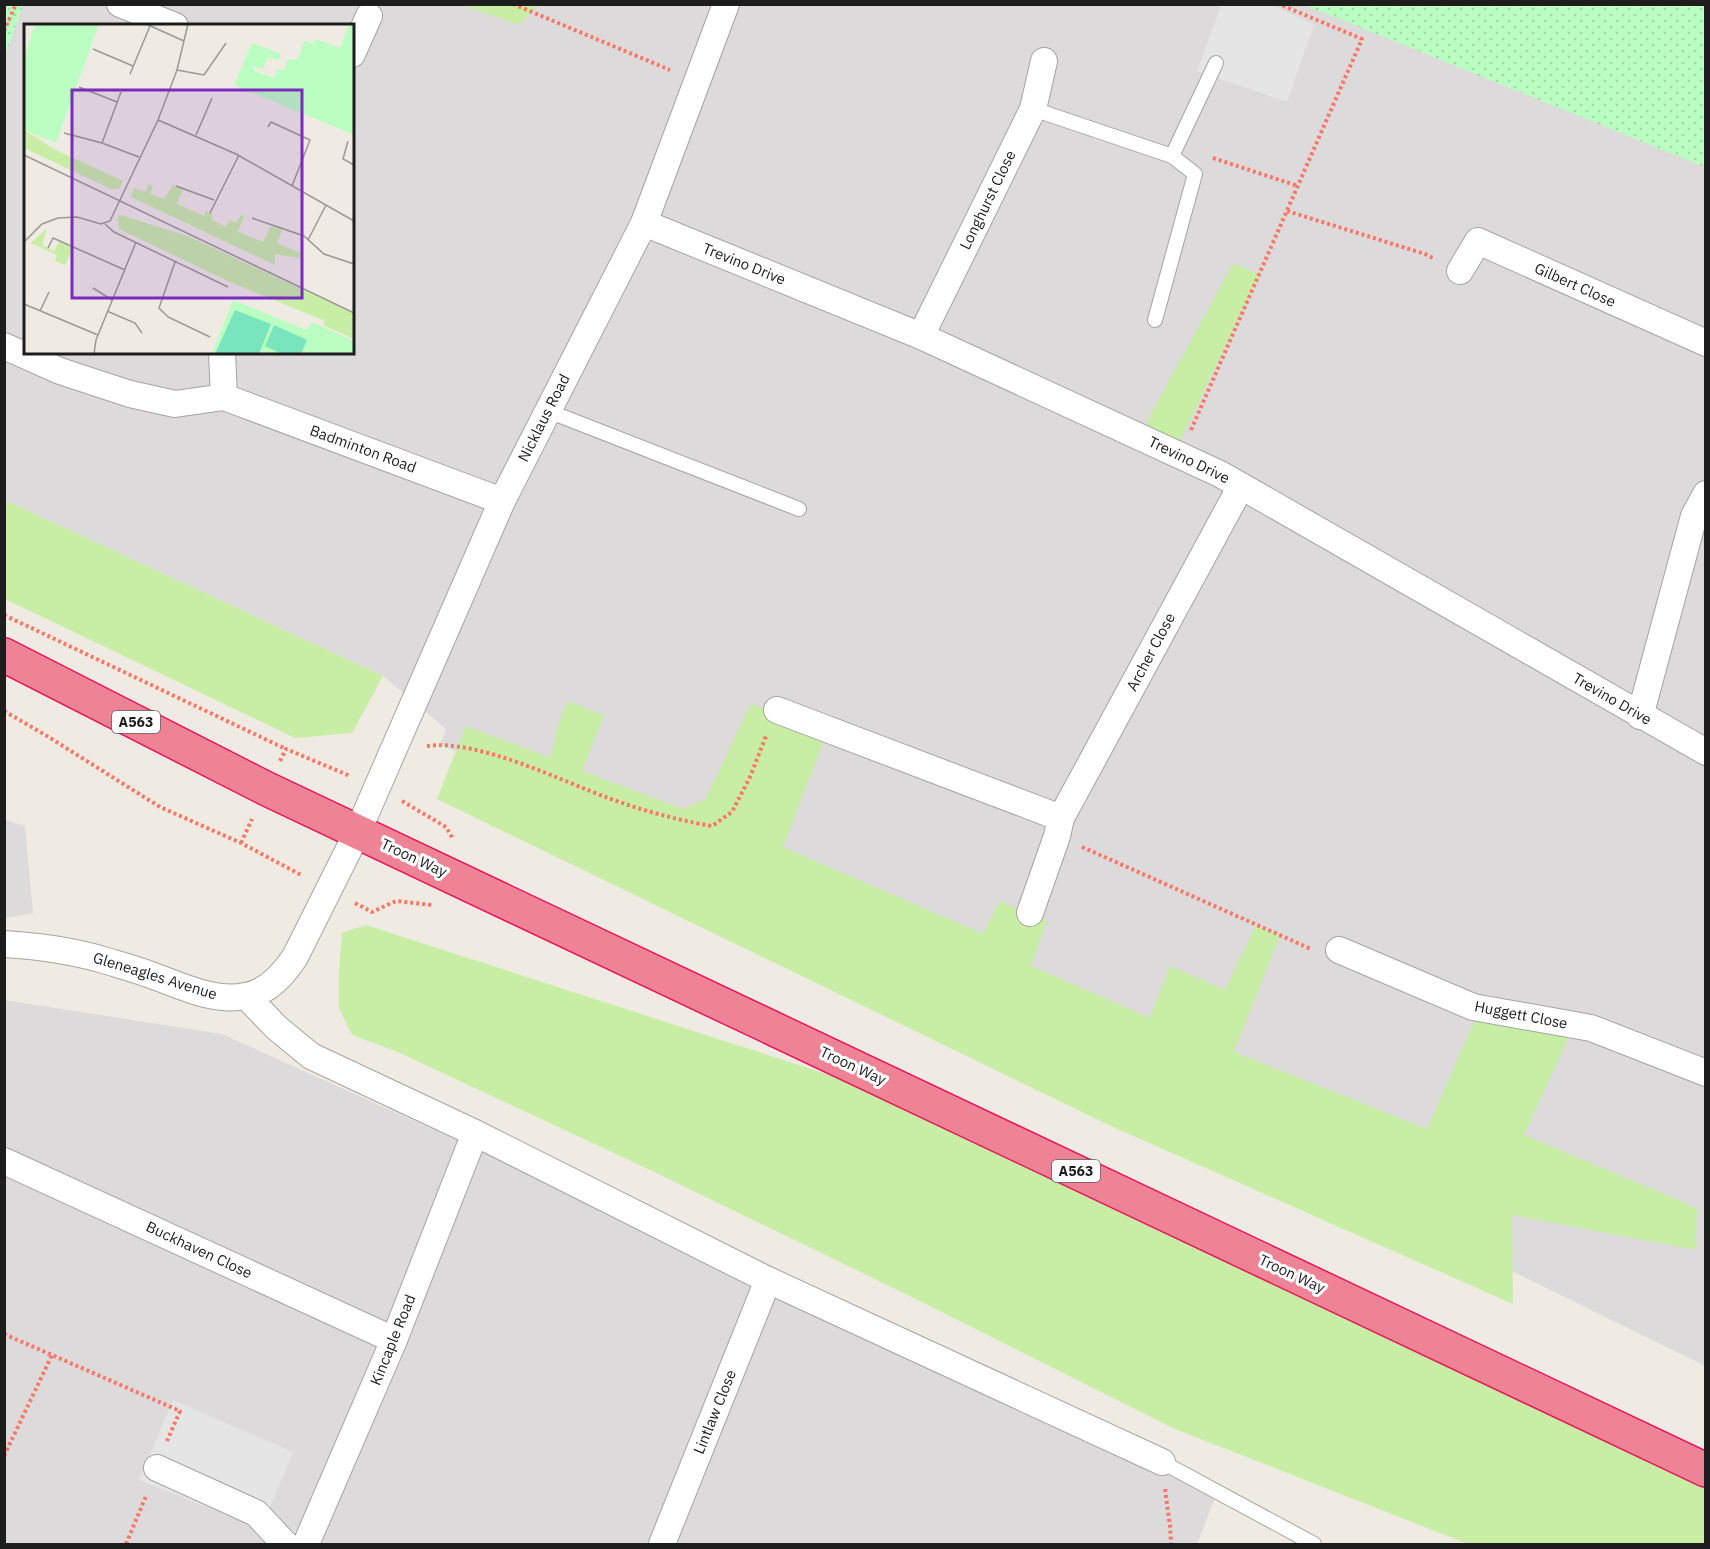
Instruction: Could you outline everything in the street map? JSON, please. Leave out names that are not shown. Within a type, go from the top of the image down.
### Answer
[{"type":"highway","name":"Troon Way","points":[[4,655],[267,789],[1706,1470]]},
{"type":"street","points":[[120,4],[170,24]]},
{"type":"street","name":"Nicklaus Road","points":[[358,831],[502,501],[644,223],[726,4]]},
{"type":"street","points":[[354,50],[369,16]]},
{"type":"street","name":"Longhurst Close","points":[[921,336],[1033,109],[1044,61]]},
{"type":"street","name":"Trevino Drive","points":[[644,223],[921,336],[1220,474],[1706,752]]},
{"type":"street","name":"Gilbert Close","points":[[1460,271],[1478,241],[1706,343]]},
{"type":"street","name":"Badminton Road","points":[[4,346],[60,371],[130,394],[175,404],[224,397],[502,501]]},
{"type":"street","points":[[222,354],[224,397]]},
{"type":"street","name":"Archer Close","points":[[1030,913],[1059,827],[1241,486]]},
{"type":"street","points":[[1640,716],[1694,516],[1706,494]]},
{"type":"street","points":[[777,710],[1059,827]]},
{"type":"street","name":"Gleneagles Avenue","points":[[4,944],[42,946],[97,958],[211,995],[246,996],[267,987],[283,975],[295,957],[358,831]]},
{"type":"street","name":"Huggett Close","points":[[1339,950],[1473,1007],[1591,1028],[1706,1073]]},
{"type":"street","points":[[246,996],[278,1028],[311,1056],[475,1133],[768,1280],[1161,1462]]},
{"type":"street","name":"Kincaple Road","points":[[306,1545],[394,1340],[475,1133]]},
{"type":"street","name":"Buckhaven Close","points":[[4,1161],[394,1340]]},
{"type":"street","name":"Lintlaw Close","points":[[662,1545],[768,1280]]},
{"type":"street","points":[[157,1468],[256,1513],[285,1545]]},
{"type":"lane","points":[[1172,156],[1216,63]]},
{"type":"lane","points":[[1033,109],[1172,156],[1195,174],[1155,320]]},
{"type":"lane","points":[[548,411],[800,509]]},
{"type":"lane","points":[[1161,1462],[1314,1545]]},
{"type":"path","points":[[4,31],[16,4]]},
{"type":"path","points":[[513,4],[697,81]]},
{"type":"path","points":[[1180,455],[1362,39],[1279,4]]},
{"type":"path","points":[[1195,174],[1208,156],[1298,186]]},
{"type":"path","points":[[1287,211],[1425,254],[1460,271]]},
{"type":"path","points":[[4,615],[286,749]]},
{"type":"path","points":[[394,750],[440,744],[484,752],[655,814],[712,826],[732,812],[750,777],[777,710]]},
{"type":"path","points":[[4,711],[160,807],[241,843]]},
{"type":"path","points":[[1059,827],[1323,954],[1339,950]]},
{"type":"path","points":[[4,1334],[180,1410],[126,1545]]},
{"type":"path","points":[[4,1456],[52,1355]]},
{"type":"path","points":[[1161,1462],[1171,1545]]},
{"type":"shaded area","points":[[23,5],[1705,5],[1705,1366],[440,744],[446,729],[383,676],[5,500],[4,56]]},
{"type":"shaded area","points":[[1221,5],[1272,5],[1314,25],[1287,102],[1197,71]]},
{"type":"shaded area","points":[[5,820],[25,826],[33,913],[5,918]]},
{"type":"shaded area","points":[[4,1000],[222,1034],[1220,1485],[1197,1544],[5,1544]]},
{"type":"shaded area","points":[[173,1400],[293,1452],[261,1529],[139,1480]]},
{"type":"green space","points":[[4,5],[23,5],[5,56]]},
{"type":"green space","points":[[462,5],[538,5],[519,25]]},
{"type":"green space","points":[[1305,5],[1705,5],[1705,167]]},
{"type":"green space","points":[[1233,264],[1260,274],[1177,447],[1146,423]]},
{"type":"green space","points":[[5,500],[383,676],[352,733],[295,738],[5,599]]},
{"type":"green space","points":[[568,701],[604,716],[582,771],[683,809],[705,800],[751,704],[827,732],[783,847],[983,934],[999,901],[1047,920],[1031,966],[1150,1018],[1170,966],[1225,990],[1256,926],[1280,935],[1234,1052],[1427,1129],[1479,1011],[1574,1025],[1524,1135],[1697,1208],[1696,1250],[1512,1215],[1513,1304],[1113,1127],[437,799],[466,726],[551,758],[557,728]]},
{"type":"green space","points":[[366,925],[882,1092],[1705,1481],[1705,1544],[1468,1544],[1175,1429],[912,1297],[646,1168],[398,1052],[352,1035],[339,1008],[342,933]]}]
